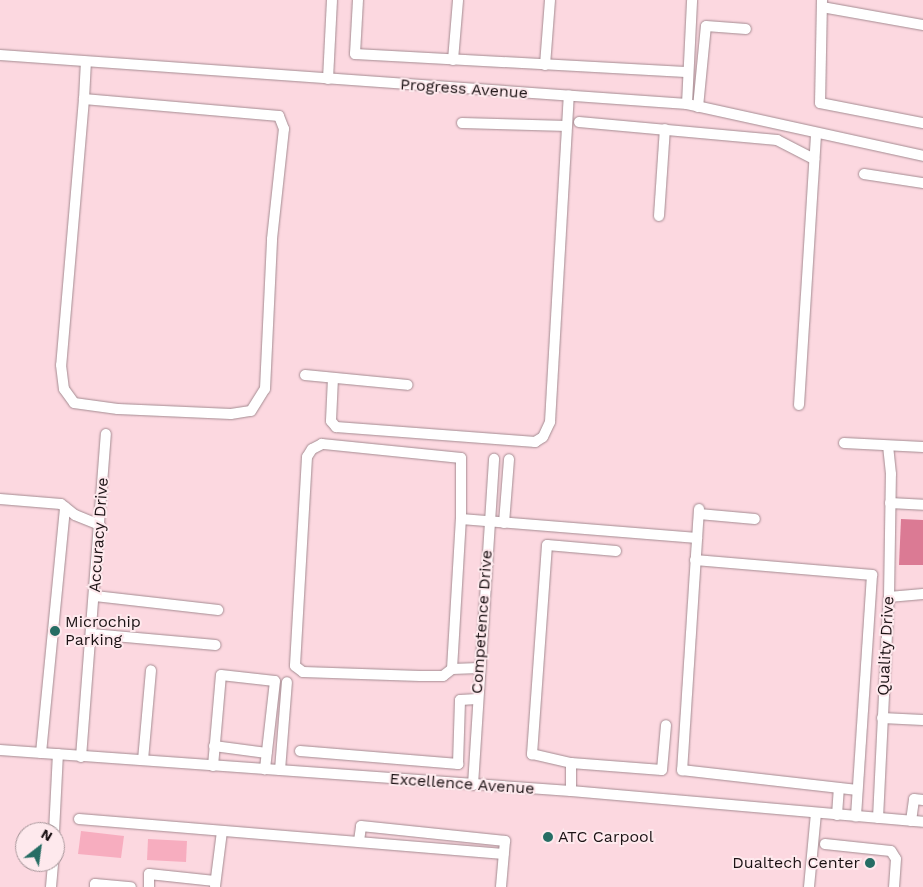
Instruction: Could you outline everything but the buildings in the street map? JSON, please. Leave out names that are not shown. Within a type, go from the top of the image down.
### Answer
[{"type":"street","points":[[328,79],[332,0]]},
{"type":"street","points":[[358,0],[355,54],[686,72]]},
{"type":"street","points":[[453,60],[458,0]]},
{"type":"street","points":[[545,65],[550,0]]},
{"type":"street","points":[[686,104],[686,72],[692,0]]},
{"type":"street","points":[[923,25],[822,3],[820,103],[923,123]]},
{"type":"street","points":[[698,106],[706,26],[746,30]]},
{"type":"street","name":"Progress Avenue","points":[[0,55],[686,104],[923,156]]},
{"type":"street","points":[[84,98],[279,116],[284,129],[272,239],[265,389],[251,411],[231,414],[118,409],[74,403],[64,389],[61,365],[86,62]]},
{"type":"street","points":[[334,378],[331,421],[336,427],[534,442],[543,437],[550,422],[569,96]]},
{"type":"street","points":[[579,122],[777,140],[814,159]]},
{"type":"street","points":[[462,123],[567,126]]},
{"type":"street","points":[[660,216],[665,129]]},
{"type":"street","points":[[798,405],[816,134]]},
{"type":"street","points":[[864,174],[923,182]]},
{"type":"street","points":[[305,375],[408,384]]},
{"type":"street","name":"Accuracy Drive","points":[[81,757],[95,596],[106,434]]},
{"type":"street","points":[[844,443],[923,447]]},
{"type":"street","points":[[452,669],[461,519],[461,458],[322,444],[312,449],[307,457],[295,666],[303,672],[420,676],[443,676],[452,669],[479,668]]},
{"type":"street","name":"Quality Drive","points":[[878,818],[889,597],[891,474],[888,446]]},
{"type":"street","points":[[504,523],[509,458]]},
{"type":"street","name":"Competence Drive","points":[[473,785],[477,699],[494,459]]},
{"type":"street","points":[[0,498],[65,507],[100,525]]},
{"type":"street","points":[[890,503],[923,505]]},
{"type":"street","points":[[41,753],[65,507]]},
{"type":"street","points":[[755,519],[699,511],[682,770],[857,790]]},
{"type":"street","points":[[461,519],[696,538]]},
{"type":"street","points":[[616,551],[547,545],[532,754],[572,762],[662,770],[666,725]]},
{"type":"street","points":[[695,560],[872,575],[856,816]]},
{"type":"street","points":[[889,597],[923,594]]},
{"type":"street","points":[[95,596],[218,610]]},
{"type":"street","points":[[92,634],[216,645]]},
{"type":"street","points":[[143,760],[150,670]]},
{"type":"street","points":[[213,766],[221,674],[275,681],[265,769]]},
{"type":"street","points":[[280,770],[287,682]]},
{"type":"street","points":[[300,751],[458,764],[460,700],[477,699]]},
{"type":"street","points":[[882,718],[923,720]]},
{"type":"street","points":[[214,746],[267,753]]},
{"type":"street","name":"Excellence Avenue","points":[[0,750],[571,791],[923,822]]},
{"type":"street","points":[[55,822],[58,754]]},
{"type":"street","points":[[571,791],[572,762]]},
{"type":"street","points":[[837,815],[840,788]]},
{"type":"street","points":[[911,821],[914,799],[923,800]]},
{"type":"street","points":[[809,887],[816,813]]},
{"type":"street","points":[[79,819],[504,854]]},
{"type":"street","points":[[359,841],[361,826],[505,841],[501,887]]},
{"type":"street","points":[[148,887],[149,874],[215,884],[222,831]]},
{"type":"street","points":[[825,844],[891,851],[896,859],[894,887]]},
{"type":"street","points":[[51,887],[52,872]]},
{"type":"street","points":[[95,887],[95,884],[131,887]]},
{"type":"shaded area","points":[[0,0],[923,0],[923,887],[0,887]]},
{"type":"shaded area","points":[[901,519],[923,520],[923,565],[899,565]]},
{"type":"shaded area","points":[[81,831],[124,836],[121,858],[78,854]]},
{"type":"shaded area","points":[[148,839],[187,841],[186,862],[147,860]]},
{"type":"place","name":"Microchip Parking","points":[[55,631]]},
{"type":"place","name":"ATC Carpool","points":[[548,837]]},
{"type":"place","name":"Dualtech Center","points":[[870,863]]}]
